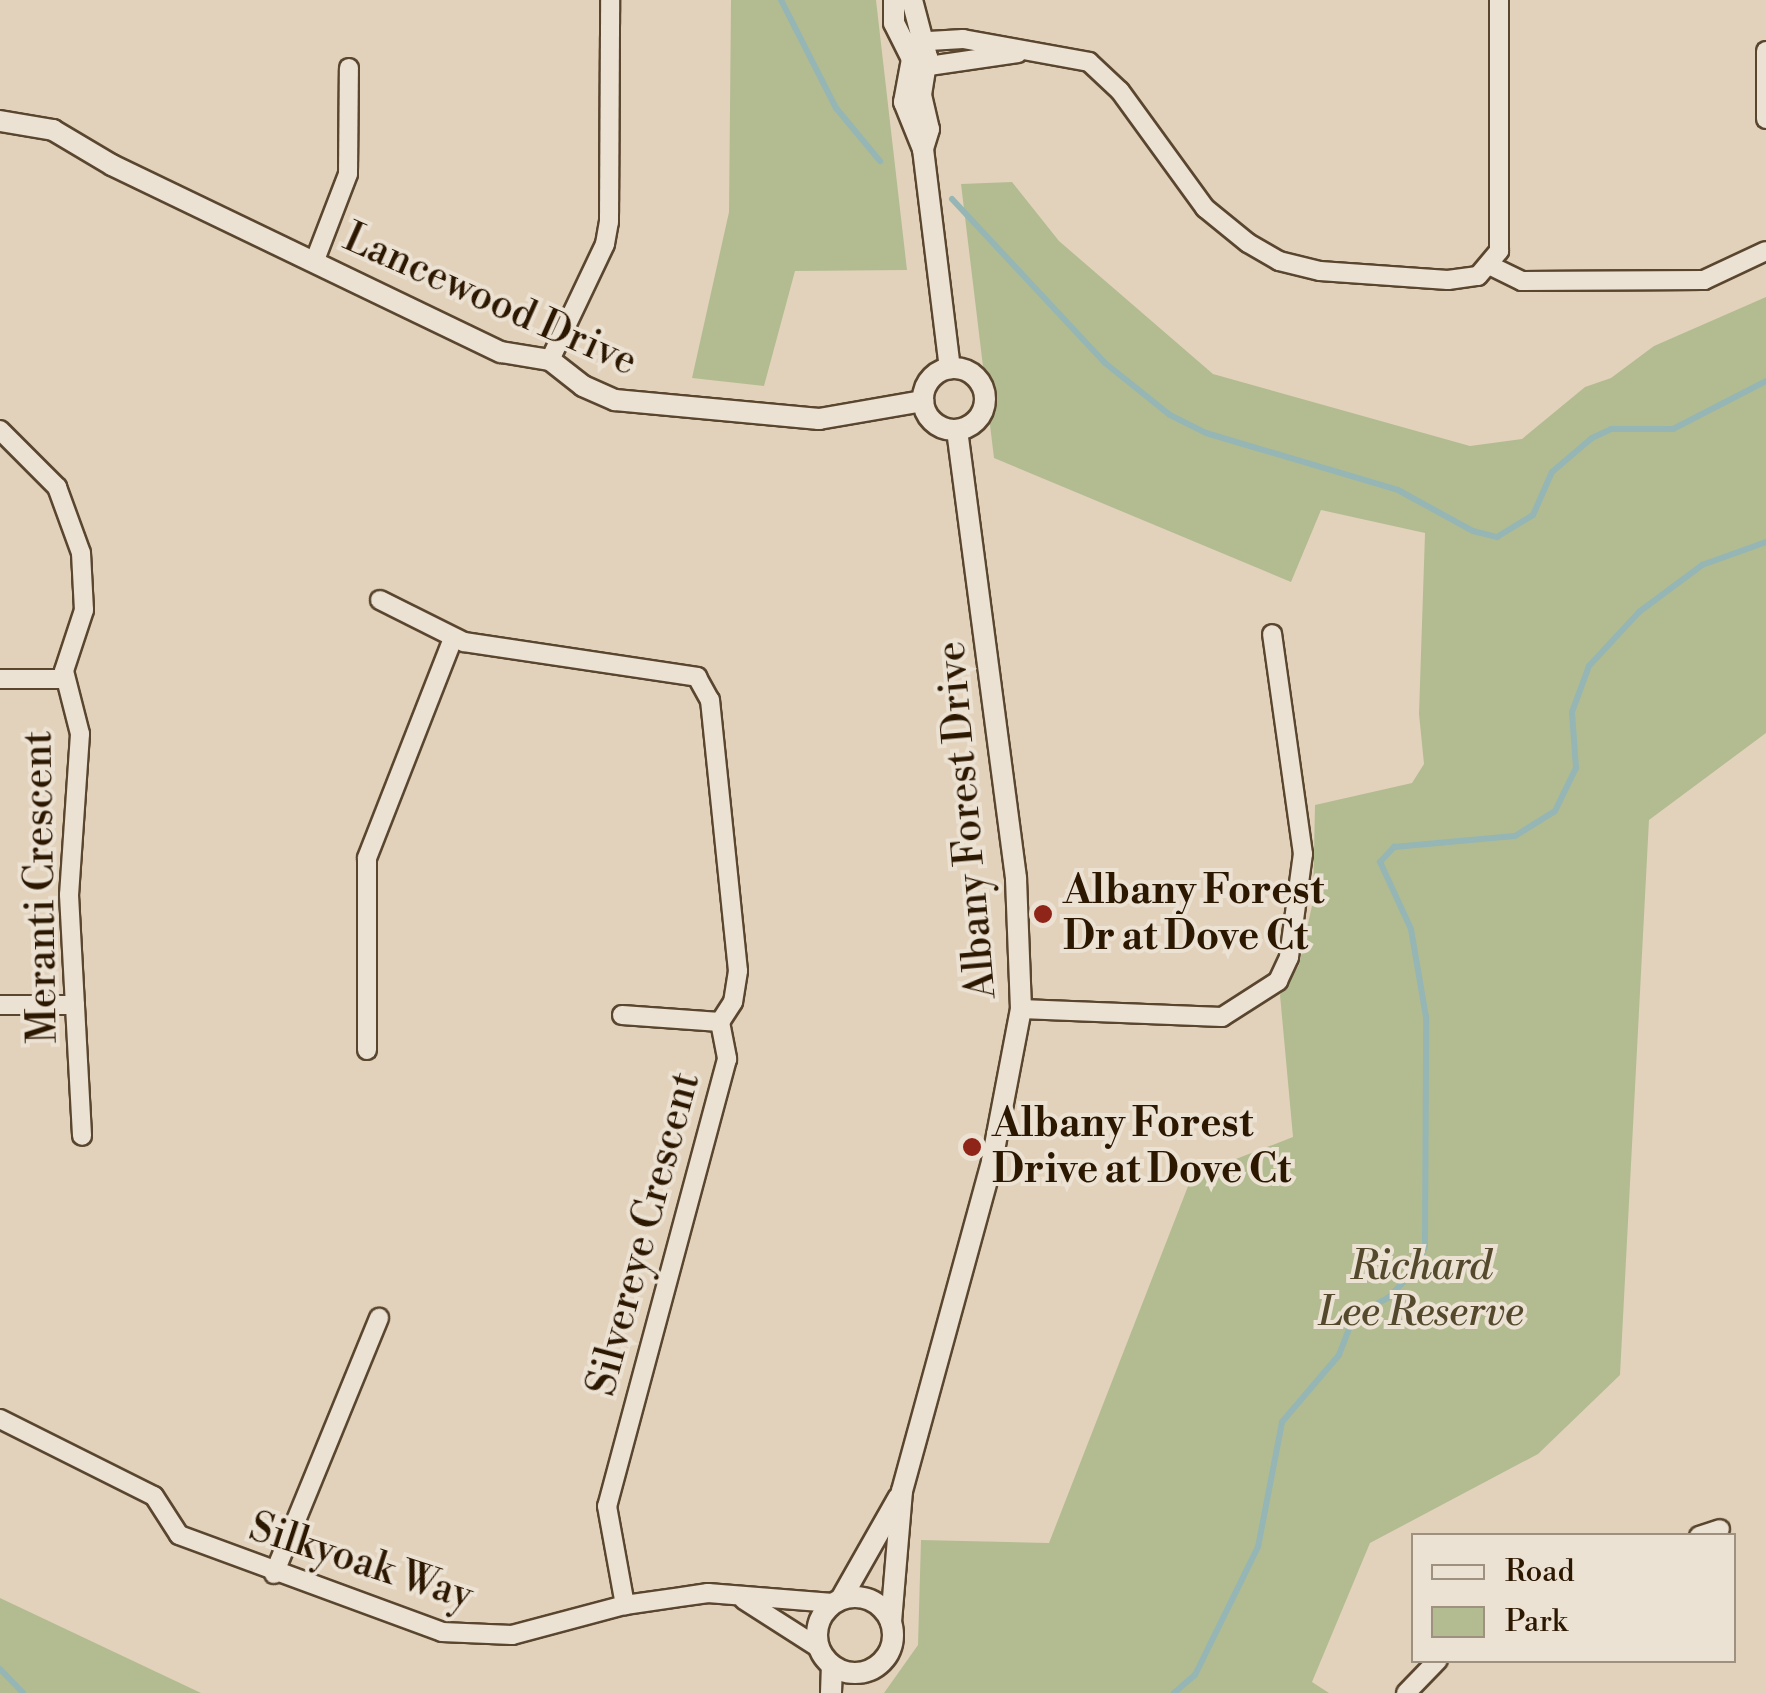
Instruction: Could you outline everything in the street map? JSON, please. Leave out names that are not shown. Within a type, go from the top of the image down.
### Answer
[{"type":"street","points":[[550,360],[605,244],[609,222],[610,0]]},
{"type":"street","points":[[894,0],[894,23],[916,42],[964,39],[1038,50],[1077,57],[1103,72],[1204,208],[1279,260],[1408,280],[1478,276],[1491,266],[1499,251],[1499,0]]},
{"type":"street","points":[[912,0],[919,67],[904,102],[923,149],[950,368]]},
{"type":"street","points":[[919,67],[1038,50]]},
{"type":"street","points":[[1766,51],[1766,119]]},
{"type":"street","points":[[314,260],[348,174],[349,68]]},
{"type":"street","name":"Lancewood Drive","points":[[0,121],[53,130],[112,165],[501,352],[550,360],[582,386],[616,400],[772,418],[819,419],[922,400]]},
{"type":"street","points":[[1491,266],[1522,281],[1704,280],[1766,250]]},
{"type":"street","points":[[950,368],[973,374],[984,396],[978,418],[957,430],[933,422],[922,400],[930,378],[950,368]]},
{"type":"street","name":"Meranti Crescent","points":[[0,430],[46,472],[78,540],[84,610],[64,679],[80,734],[70,865],[82,1136]]},
{"type":"street","name":"Albany Forest Drive","points":[[891,1622],[902,1491],[992,1161],[1021,1009],[1016,878],[957,430]]},
{"type":"street","name":"Silvereye Crescent","points":[[380,600],[453,638],[702,682],[738,947],[736,994],[720,1022],[727,1059],[607,1506],[625,1605]]},
{"type":"street","points":[[1021,1009],[1222,1018],[1278,981],[1289,958],[1303,854],[1272,634]]},
{"type":"street","points":[[367,1050],[367,858],[453,638]]},
{"type":"street","points":[[0,679],[64,679]]},
{"type":"street","points":[[0,1005],[74,1005]]},
{"type":"street","points":[[622,1015],[720,1022]]},
{"type":"street","points":[[274,1574],[379,1318]]},
{"type":"street","name":"Silkyoak Way","points":[[0,1419],[154,1496],[179,1535],[274,1574],[457,1635],[512,1635],[625,1605],[708,1593],[837,1601]]},
{"type":"street","name":"Albany Forest Drive","points":[[837,1601],[902,1491]]},
{"type":"street","points":[[1709,1533],[1720,1529]]},
{"type":"street","points":[[739,1597],[819,1648],[832,1666],[853,1674],[877,1667]]},
{"type":"street","points":[[819,1648],[818,1626],[837,1601],[868,1598],[891,1622],[892,1647],[864,1693]]},
{"type":"street","points":[[1406,1693],[1435,1663]]},
{"type":"street","points":[[831,1693],[832,1666]]},
{"type":"green space","points":[[731,0],[876,0],[907,270],[795,271],[764,386],[692,378],[729,212]]},
{"type":"green space","name":"Richard Lee Reserve","points":[[1012,182],[1059,241],[1213,374],[1470,446],[1522,439],[1585,387],[1611,378],[1654,346],[1766,297],[1766,733],[1649,820],[1620,1375],[1538,1454],[1370,1543],[1312,1682],[1329,1693],[884,1693],[918,1645],[921,1540],[1049,1543],[1192,1176],[1293,1137],[1280,995],[1299,965],[1313,901],[1315,805],[1412,783],[1424,764],[1419,714],[1425,533],[1321,510],[1291,582],[994,458],[961,184]]},
{"type":"green space","points":[[0,1598],[201,1693],[0,1693]]},
{"type":"waterway","points":[[781,0],[836,108],[880,161]]},
{"type":"waterway","points":[[952,199],[1105,363],[1170,415],[1206,433],[1398,490],[1473,531],[1497,537],[1533,515],[1552,472],[1592,438],[1611,429],[1673,429],[1766,381]]},
{"type":"waterway","points":[[1174,1693],[1195,1675],[1258,1547],[1282,1422],[1339,1355],[1354,1316],[1389,1297],[1418,1267],[1425,1246],[1426,1017],[1411,929],[1380,862],[1394,847],[1515,836],[1555,811],[1576,768],[1572,712],[1589,666],[1639,612],[1702,565],[1766,542]]},
{"type":"waterway","points":[[0,1669],[23,1693]]},
{"type":"place","name":"Albany Forest Dr at Dove Ct","points":[[1043,914]]},
{"type":"place","name":"Albany Forest Drive at Dove Ct","points":[[972,1147]]}]
